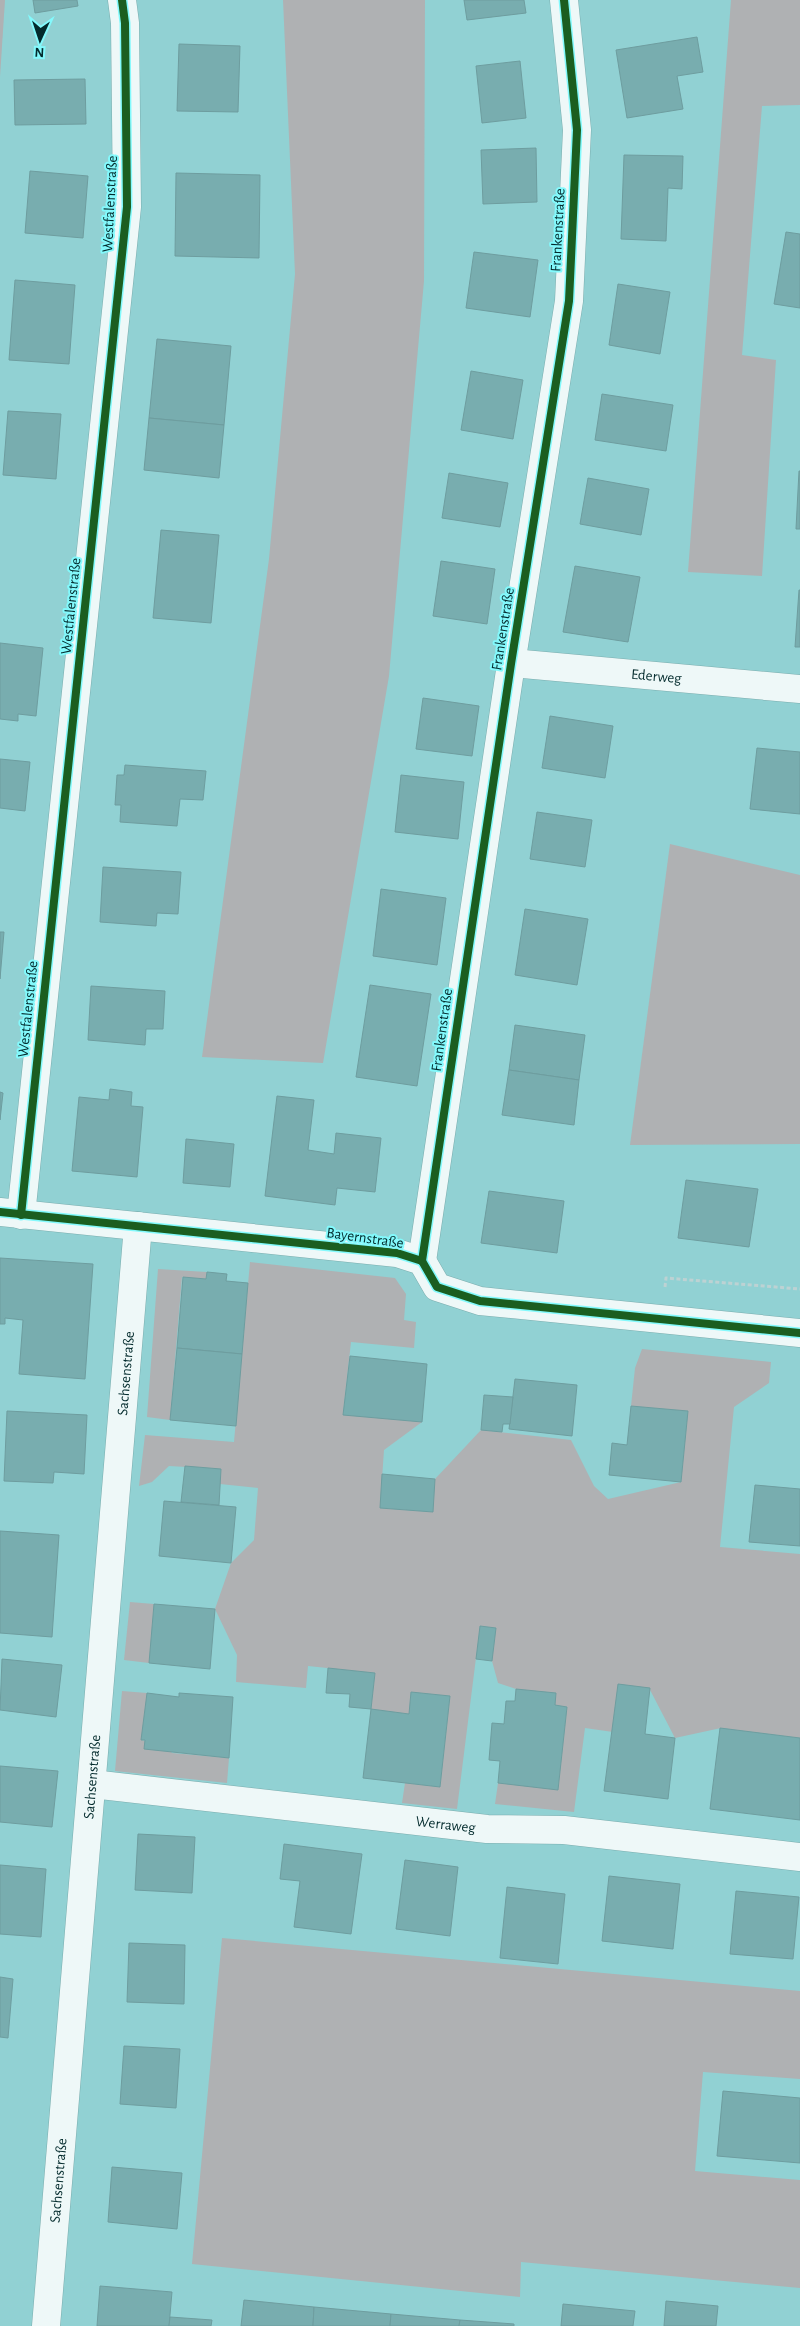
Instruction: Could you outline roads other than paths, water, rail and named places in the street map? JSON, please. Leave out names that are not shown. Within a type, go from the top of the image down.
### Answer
[{"type":"street","name":"Westfalenstraße","points":[[10,1213],[127,207],[125,23],[122,0]]},
{"type":"street","name":"Frankenstraße","points":[[422,1261],[512,663],[569,301],[577,130],[564,0]]},
{"type":"street","name":"Ederweg","points":[[512,663],[800,689]]},
{"type":"street","name":"Bayernstraße","points":[[10,1213],[397,1253],[422,1261],[437,1286],[480,1301],[800,1333]]},
{"type":"street","name":"Sachsenstraße","points":[[46,2326],[138,1226]]},
{"type":"street","name":"Werraweg","points":[[92,1784],[487,1829],[564,1830],[800,1857]]}]
